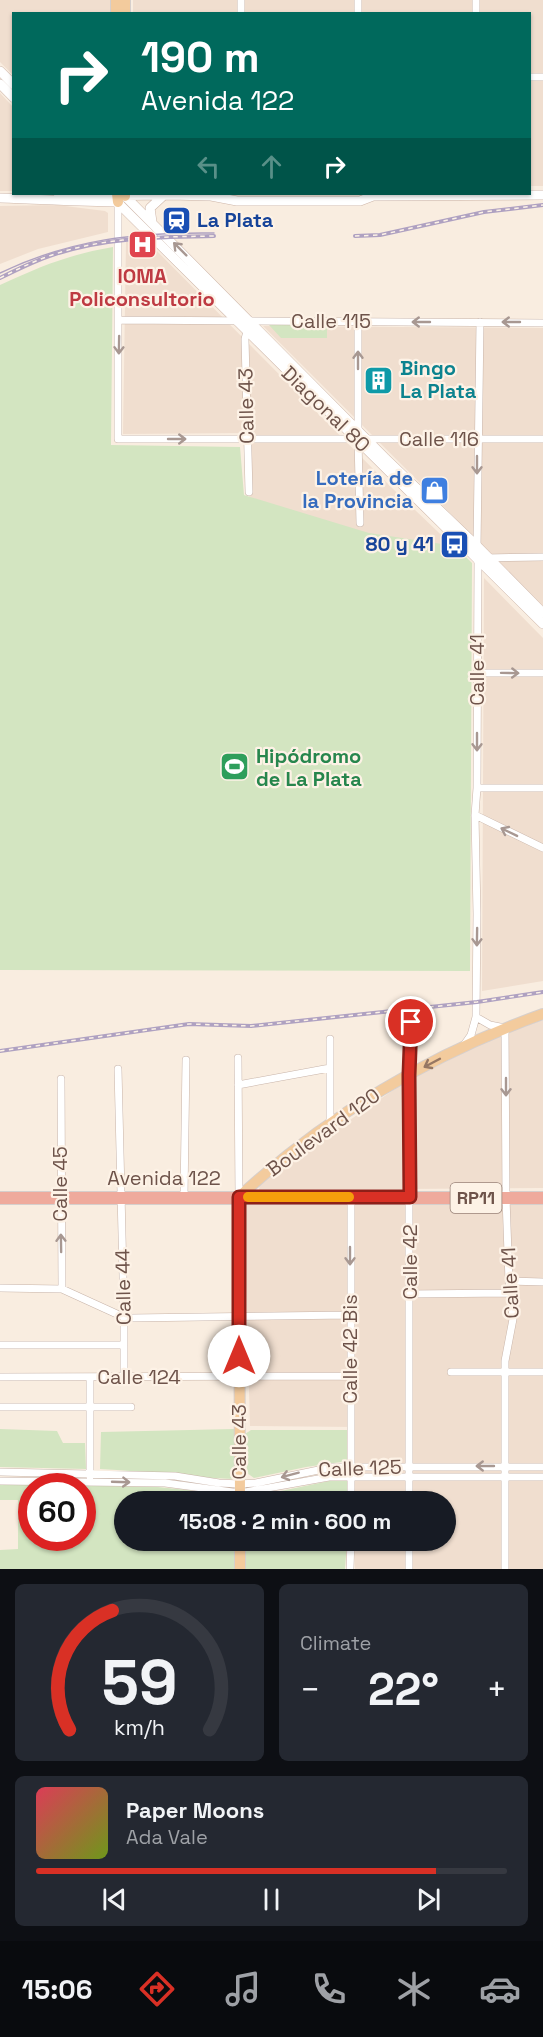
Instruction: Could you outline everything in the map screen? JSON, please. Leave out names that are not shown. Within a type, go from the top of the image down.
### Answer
[{"type":"highway","name":"Avenida 122","points":[[0,1198],[543,1198]]},
{"type":"main road","points":[[4,77],[12,94]]},
{"type":"main road","points":[[0,198],[57,199],[72,202],[118,195],[220,195]]},
{"type":"main road","name":"Diagonal 80","points":[[118,195],[152,222],[249,326],[477,546],[543,613]]},
{"type":"main road","name":"Diagonal 80","points":[[118,195],[237,321],[249,326]]},
{"type":"main road","points":[[152,222],[150,208],[163,195]]},
{"type":"main road","points":[[211,196],[237,201],[360,201],[369,195]]},
{"type":"main road","name":"Diagonal 80","points":[[361,436],[543,624]]},
{"type":"main road","name":"Boulevard 120","points":[[239,1197],[280,1161],[330,1123],[409,1075],[462,1047],[543,1014]]},
{"type":"main road","name":"Calle 43","points":[[239,1197],[240,1491]]},
{"type":"main road","points":[[240,1551],[240,1569]]},
{"type":"street","points":[[118,195],[119,320],[237,321]]},
{"type":"street","name":"Calle 116","points":[[119,320],[118,439],[361,436],[543,438]]},
{"type":"street","points":[[358,321],[361,436],[360,523]]},
{"type":"street","name":"Calle 115","points":[[249,326],[358,321],[543,323]]},
{"type":"street","name":"Calle 41","points":[[462,1047],[471,1035],[476,1017],[475,815],[480,322]]},
{"type":"street","name":"Calle 43","points":[[249,326],[245,339],[249,492]]},
{"type":"street","points":[[478,558],[543,557]]},
{"type":"street","points":[[477,673],[543,674]]},
{"type":"street","points":[[477,788],[543,788]]},
{"type":"street","points":[[475,815],[543,848]]},
{"type":"street","points":[[476,1017],[490,1025],[505,1028]]},
{"type":"street","name":"Calle 42","points":[[409,1491],[411,1022]]},
{"type":"street","name":"Calle 41","points":[[505,1028],[506,1198],[513,1326],[505,1371],[505,1569]]},
{"type":"street","points":[[330,1039],[330,1123]]},
{"type":"street","name":"Calle 43","points":[[238,1058],[239,1197]]},
{"type":"street","points":[[184,1197],[186,1060]]},
{"type":"street","points":[[238,1085],[330,1068]]},
{"type":"street","name":"Calle 44","points":[[118,1069],[124,1377]]},
{"type":"street","name":"Calle 45","points":[[60,1079],[62,1289]]},
{"type":"street","name":"Calle 42 Bis","points":[[351,1197],[351,1491]]},
{"type":"street","points":[[509,1281],[543,1282]]},
{"type":"street","points":[[0,1288],[62,1289],[124,1317],[350,1315]]},
{"type":"street","points":[[410,1294],[511,1293]]},
{"type":"street","points":[[0,1345],[124,1345]]},
{"type":"street","points":[[451,1372],[543,1372]]},
{"type":"street","name":"Calle 124","points":[[0,1377],[350,1376]]},
{"type":"street","points":[[90,1377],[91,1473]]},
{"type":"street","points":[[0,1407],[130,1407]]},
{"type":"street","name":"Calle 125","points":[[243,1491],[256,1483],[318,1468],[543,1467]]},
{"type":"street","name":"Calle 125","points":[[0,1472],[91,1473]]},
{"type":"street","name":"Calle 125","points":[[96,1473],[174,1476],[219,1483],[236,1491]]},
{"type":"street","name":"Calle 125","points":[[251,1491],[329,1477],[543,1477]]},
{"type":"street","name":"Calle 125","points":[[0,1481],[18,1481]]},
{"type":"street","name":"Calle 125","points":[[96,1481],[165,1484],[223,1491]]},
{"type":"street","points":[[350,1569],[351,1551]]},
{"type":"street","points":[[409,1551],[410,1569]]},
{"type":"shaded area","points":[[0,0],[111,0],[111,12],[12,12],[12,74],[0,62]]},
{"type":"shaded area","points":[[133,0],[543,0],[543,186],[531,186],[531,12],[133,12]]},
{"type":"shaded area","points":[[0,93],[12,106],[12,191],[0,191]]},
{"type":"shaded area","points":[[57,205],[105,211],[108,213],[108,232],[38,249],[0,264],[0,206]]},
{"type":"shaded area","points":[[145,239],[392,488],[458,551],[365,537],[249,498],[251,433],[123,434],[126,242]]},
{"type":"shaded area","points":[[263,326],[543,328],[543,606]]},
{"type":"shaded area","points":[[484,578],[543,638],[543,981],[482,991]]},
{"type":"shaded area","points":[[543,1020],[543,1188],[259,1190],[260,1182],[405,1082],[497,1036]]},
{"type":"shaded area","points":[[251,1199],[543,1202],[543,1569],[355,1569],[355,1551],[456,1551],[456,1491],[355,1491],[355,1427],[250,1426],[245,1204]]},
{"type":"green space","name":"Hipódromo de La Plata","points":[[113,247],[111,445],[240,447],[244,495],[369,533],[455,546],[472,563],[470,971],[0,970],[0,285],[55,262]]},
{"type":"green space","points":[[269,325],[327,325],[327,338],[281,338]]},
{"type":"green space","points":[[0,1429],[57,1431],[63,1443],[85,1443],[86,1469],[0,1467]]},
{"type":"green space","points":[[234,1429],[234,1479],[100,1469],[101,1432]]},
{"type":"green space","points":[[251,1430],[350,1430],[348,1461],[254,1478],[247,1473],[245,1434]]},
{"type":"green space","points":[[344,1478],[347,1480],[347,1491],[280,1491]]},
{"type":"green space","points":[[0,1484],[18,1484],[18,1500],[0,1500]]},
{"type":"green space","points":[[96,1486],[158,1487],[197,1491],[114,1491],[114,1551],[236,1551],[235,1569],[0,1569],[0,1550],[96,1551]]},
{"type":"green space","points":[[246,1551],[346,1551],[345,1569],[246,1569]]},
{"type":"tram line","points":[[0,273],[53,252],[105,240],[158,234],[214,233]]},
{"type":"railway","points":[[355,236],[380,235],[484,212],[543,205]]},
{"type":"railway","points":[[0,278],[48,256],[94,244],[134,239],[214,236]]},
{"type":"railway","points":[[0,1051],[189,1024],[251,1026],[477,1002],[543,992]]},
{"type":"slow traffic","points":[[248,1197],[349,1197]]},
{"type":"place","name":"La Plata","points":[[176,220]]},
{"type":"place","name":"IOMA Policonsultorio","points":[[142,245]]},
{"type":"place","name":"Bingo La Plata","points":[[379,380]]},
{"type":"place","name":"Lotería de la Provincia","points":[[434,490]]},
{"type":"place","name":"80 y 41","points":[[455,544]]},
{"type":"place","name":"Hipódromo de La Plata","points":[[235,767]]},
{"type":"route","points":[[239,1356],[239,1197],[410,1197],[411,1022]]}]
